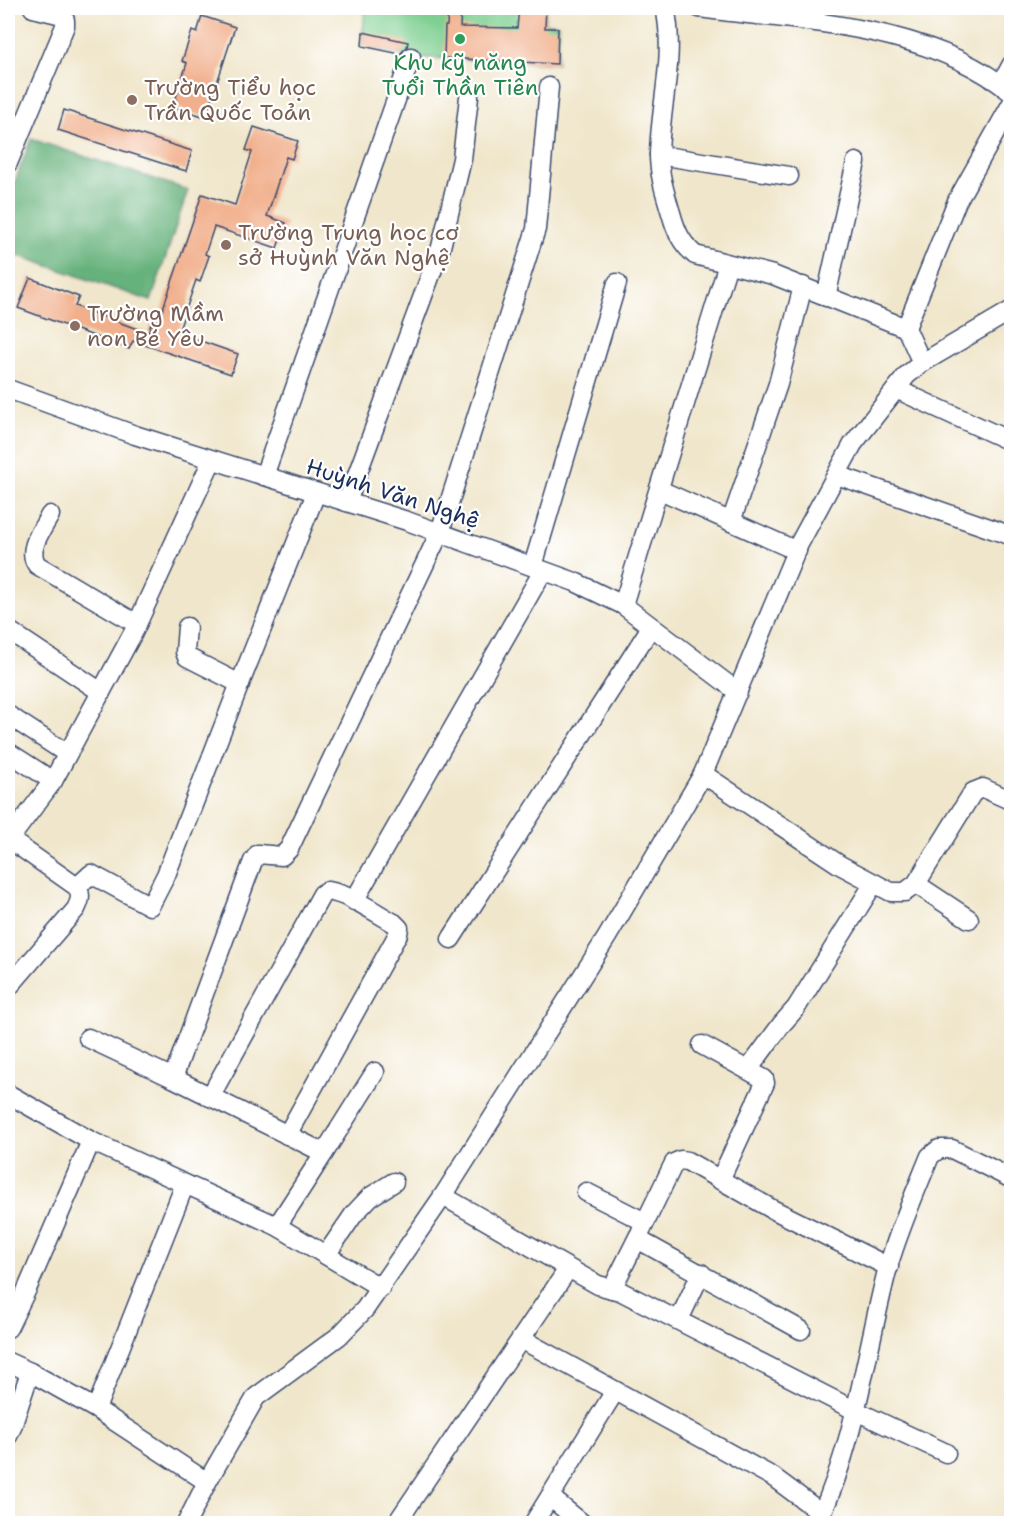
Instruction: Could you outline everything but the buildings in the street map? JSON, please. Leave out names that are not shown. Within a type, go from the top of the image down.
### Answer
[{"type":"street","points":[[8,163],[65,26],[62,15],[33,8]]},
{"type":"street","points":[[666,8],[668,44],[659,155],[661,182],[679,237],[686,247],[695,255],[773,275],[906,328],[922,363]]},
{"type":"street","points":[[699,8],[814,22],[893,37],[948,54],[971,64],[1006,89],[1011,64]]},
{"type":"street","points":[[264,476],[411,57]]},
{"type":"street","points":[[173,1078],[254,861],[258,854],[282,856],[288,849],[440,532],[536,230],[549,87]]},
{"type":"street","points":[[347,502],[441,247],[462,159],[469,97]]},
{"type":"street","points":[[906,328],[957,201],[1011,103]]},
{"type":"street","points":[[659,155],[789,176]]},
{"type":"street","points":[[826,297],[856,162]]},
{"type":"street","points":[[623,606],[728,264]]},
{"type":"street","points":[[354,901],[538,568],[618,283]]},
{"type":"street","points":[[731,522],[778,384],[803,286]]},
{"type":"street","points":[[186,1524],[207,1482],[256,1397],[339,1336],[381,1288],[443,1196],[607,937],[703,774],[797,551],[853,444],[907,375],[922,363],[1011,310]]},
{"type":"street","name":"Huỳnh Văn Nghệ","points":[[8,389],[135,435],[440,532],[575,582],[623,606],[738,692]]},
{"type":"street","points":[[896,389],[1011,442]]},
{"type":"street","points":[[8,988],[76,909],[80,901],[80,892],[77,887],[8,840],[53,781],[66,753],[101,692],[137,624],[212,460]]},
{"type":"street","points":[[837,475],[1011,536]]},
{"type":"street","points":[[660,490],[797,551]]},
{"type":"street","points":[[77,887],[91,874],[150,906],[166,875],[316,493]]},
{"type":"street","points":[[50,515],[33,549],[32,559],[37,565],[137,624]]},
{"type":"street","points":[[187,627],[185,652],[187,657],[240,684]]},
{"type":"street","points":[[451,939],[651,627]]},
{"type":"street","points":[[8,630],[101,692]]},
{"type":"street","points":[[8,715],[66,753]]},
{"type":"street","points":[[8,752],[53,781]]},
{"type":"street","points":[[703,774],[840,865],[891,892],[906,892],[916,884],[973,792],[983,788],[1011,801]]},
{"type":"street","points":[[748,1070],[796,1008],[874,883]]},
{"type":"street","points":[[916,884],[969,919]]},
{"type":"street","points":[[210,1097],[322,894],[327,891],[333,892],[354,901],[394,923],[399,928],[398,934],[287,1135]]},
{"type":"street","points":[[88,1038],[324,1153]]},
{"type":"street","points":[[702,1046],[764,1079],[765,1083],[720,1180]]},
{"type":"street","points":[[277,1226],[375,1072]]},
{"type":"street","points":[[8,1094],[91,1141],[277,1226],[381,1288]]},
{"type":"street","points":[[8,1328],[14,1300],[91,1141]]},
{"type":"street","points":[[820,1521],[842,1462],[889,1267],[902,1225],[930,1156],[939,1149],[952,1149],[1011,1179]]},
{"type":"street","points":[[612,1289],[674,1163],[681,1160],[687,1161],[772,1209],[889,1267]]},
{"type":"street","points":[[326,1255],[354,1214],[370,1197],[394,1182]]},
{"type":"street","points":[[96,1408],[186,1184]]},
{"type":"street","points":[[586,1192],[642,1228]]},
{"type":"street","points":[[443,1196],[598,1285],[620,1291],[854,1410],[946,1453]]},
{"type":"street","points":[[642,1228],[639,1240],[801,1329]]},
{"type":"street","points":[[399,1522],[568,1269]]},
{"type":"street","points":[[679,1320],[701,1274]]},
{"type":"street","points":[[521,1340],[773,1477],[816,1509],[820,1521]]},
{"type":"street","points":[[8,1362],[96,1408],[207,1482]]},
{"type":"street","points":[[8,1436],[30,1372]]},
{"type":"street","points":[[539,1522],[550,1497],[615,1391]]},
{"type":"street","points":[[550,1497],[583,1524]]},
{"type":"green space","name":"Khu kỹ năng Tuổi Thần Tiên","points":[[365,8],[546,8],[545,23],[559,24],[557,64],[411,57],[362,46]]},
{"type":"green space","points":[[31,139],[188,190],[151,301],[8,252],[8,200]]},
{"type":"place","name":"Khu kỹ năng Tuổi Thần Tiên","points":[[460,39]]},
{"type":"place","name":"Trường Tiểu học Trần Quốc Toản","points":[[132,100]]},
{"type":"place","name":"Trường Trung học cơ sở Huỳnh Văn Nghệ","points":[[226,245]]},
{"type":"place","name":"Trường Mầm non Bé Yêu","points":[[75,326]]}]
